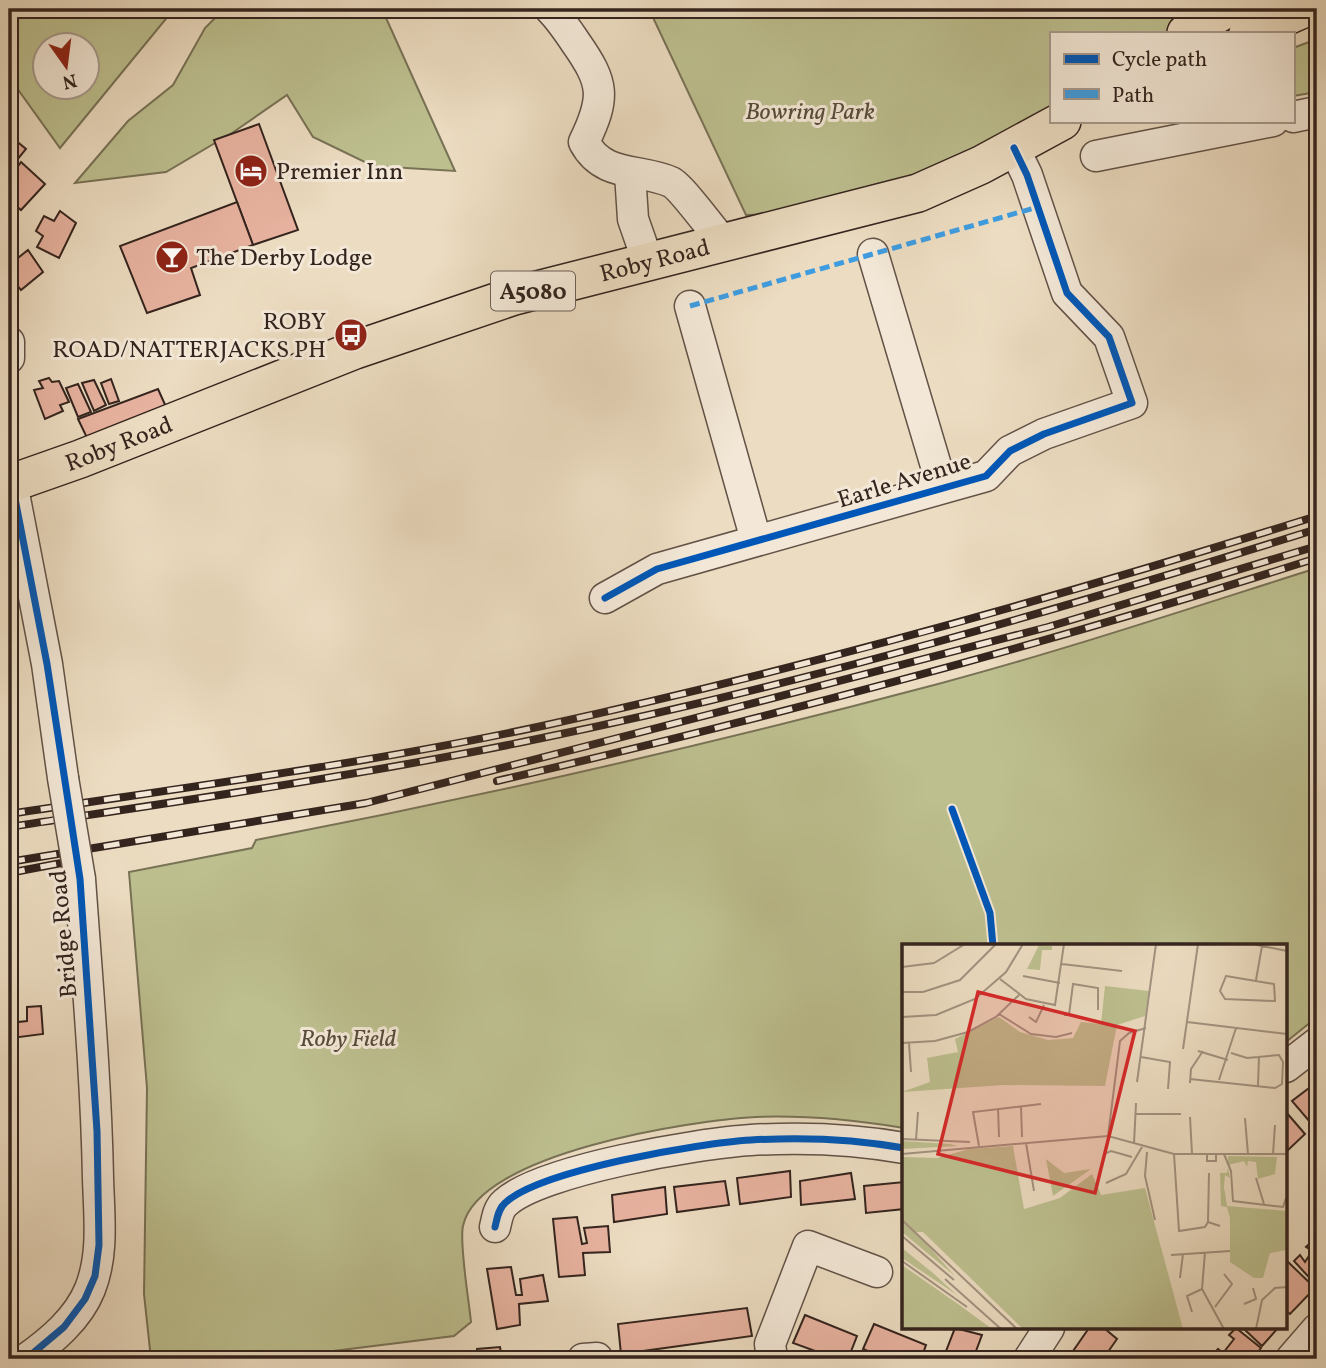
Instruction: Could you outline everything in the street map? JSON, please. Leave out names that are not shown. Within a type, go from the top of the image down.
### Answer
[{"type":"main road","points":[[1188,32],[1226,9]]},
{"type":"main road","points":[[1250,32],[1303,9]]},
{"type":"main road","name":"Roby Road","points":[[10,483],[355,350],[514,296],[918,192],[1014,148],[1060,122]]},
{"type":"street","points":[[550,9],[597,73],[599,96],[593,122],[584,142],[592,158],[630,173],[672,183],[722,241]]},
{"type":"street","points":[[1294,117],[1317,112]]},
{"type":"street","points":[[1096,156],[1268,122]]},
{"type":"street","name":"Earle Avenue","points":[[605,598],[657,569],[756,540],[844,519],[942,486],[986,476],[1010,452],[1044,433],[1132,403],[1109,337],[1067,293],[1027,175],[1014,148]]},
{"type":"street","points":[[630,173],[633,219],[648,262]]},
{"type":"street","points":[[873,254],[942,486]]},
{"type":"street","points":[[690,306],[756,540]]},
{"type":"street","points":[[9,342],[9,358]]},
{"type":"street","name":"Bridge Road","points":[[10,483],[47,664],[80,879],[97,1131],[98,1262],[91,1287],[77,1312],[44,1346],[26,1359]]},
{"type":"street","points":[[1288,1065],[1317,1043]]},
{"type":"street","points":[[495,1227],[504,1203],[521,1194],[587,1170],[669,1151],[714,1143],[784,1139],[824,1139],[902,1148]]},
{"type":"street","points":[[772,1359],[770,1344],[808,1246],[877,1272]]},
{"type":"street","points":[[1291,1359],[1317,1329]]},
{"type":"street","points":[[1029,1359],[1048,1330]]},
{"type":"green space","points":[[9,9],[174,9],[102,97],[102,32],[32,32],[32,102],[98,102],[60,148],[9,77]]},
{"type":"green space","points":[[224,9],[382,9],[455,171],[373,166],[313,137],[287,95],[232,133],[166,172],[75,183],[128,121],[173,85],[205,28]]},
{"type":"green space","name":"Bowring Park","points":[[649,9],[1226,9],[1188,32],[1050,32],[1050,121],[844,212],[746,215]]},
{"type":"green space","points":[[1317,39],[1317,92],[1294,96],[1294,48]]},
{"type":"green space","name":"Roby Field","points":[[1317,568],[1317,1017],[1288,1040],[1288,944],[902,944],[902,1128],[830,1119],[756,1117],[686,1125],[592,1145],[546,1160],[506,1179],[477,1200],[463,1226],[462,1234],[471,1322],[454,1336],[269,1359],[151,1359],[144,1294],[147,1088],[129,872],[252,848],[256,840],[513,787],[683,748],[938,684]]},
{"type":"building","name":"Premier Inn","points":[[259,124],[298,230],[253,245],[214,140]]},
{"type":"building","points":[[9,135],[26,149],[13,165],[9,161]]},
{"type":"building","points":[[21,162],[45,184],[21,210],[9,200],[9,190],[15,183],[10,178]]},
{"type":"building","name":"The Derby Lodge","points":[[237,202],[253,245],[191,268],[200,295],[147,313],[120,246]]},
{"type":"building","points":[[60,211],[76,223],[59,258],[37,247],[43,236],[36,231],[44,216],[54,221]]},
{"type":"building","points":[[28,250],[43,272],[21,290],[13,280],[9,285],[9,265]]},
{"type":"building","points":[[49,378],[52,382],[59,381],[69,402],[60,405],[63,411],[45,419],[34,390],[43,388],[39,381]]},
{"type":"building","points":[[111,379],[119,401],[109,404],[101,383]]},
{"type":"building","points":[[94,380],[106,405],[94,411],[82,383]]},
{"type":"building","points":[[78,384],[91,412],[78,417],[66,388]]},
{"type":"building","points":[[158,389],[167,409],[89,442],[78,419]]},
{"type":"building","points":[[41,1006],[43,1034],[11,1038],[12,1051],[9,1051],[9,1023],[27,1021],[27,1007]]},
{"type":"building","points":[[1317,1082],[1317,1128],[1316,1129],[1292,1101]]},
{"type":"building","points":[[1288,1114],[1305,1134],[1288,1150]]},
{"type":"building","points":[[790,1171],[791,1197],[740,1204],[737,1178]]},
{"type":"building","points":[[851,1173],[855,1199],[801,1205],[800,1181]]},
{"type":"building","points":[[725,1181],[729,1205],[677,1212],[674,1187]]},
{"type":"building","points":[[902,1182],[902,1209],[866,1213],[864,1186]]},
{"type":"building","points":[[665,1187],[667,1214],[614,1222],[612,1195]]},
{"type":"building","points":[[577,1217],[582,1244],[587,1243],[584,1228],[608,1226],[610,1252],[583,1253],[585,1275],[559,1277],[553,1219]]},
{"type":"building","points":[[1317,1237],[1317,1286],[1294,1261],[1300,1255],[1305,1262],[1312,1251],[1306,1247]]},
{"type":"building","points":[[1288,1262],[1315,1288],[1290,1314],[1288,1312]]},
{"type":"building","points":[[511,1267],[516,1295],[522,1295],[520,1279],[543,1275],[548,1301],[519,1304],[520,1325],[497,1329],[487,1269]]},
{"type":"building","points":[[747,1308],[752,1336],[621,1354],[618,1324]]},
{"type":"building","points":[[805,1315],[857,1336],[848,1359],[837,1359],[793,1343]]},
{"type":"building","points":[[874,1324],[926,1345],[921,1359],[887,1359],[863,1349]]},
{"type":"building","points":[[954,1330],[982,1335],[973,1359],[943,1359]]},
{"type":"building","points":[[1088,1330],[1106,1330],[1117,1339],[1103,1359],[1078,1359],[1071,1354]]},
{"type":"building","points":[[1238,1330],[1261,1348],[1253,1359],[1217,1359],[1212,1356],[1218,1349],[1223,1353],[1234,1339],[1229,1335]]},
{"type":"building","points":[[1245,1330],[1276,1330],[1262,1346]]},
{"type":"building","points":[[500,1347],[502,1359],[478,1359],[477,1349]]},
{"type":"railway","points":[[9,814],[410,752],[640,704],[932,630],[1317,516]]},
{"type":"railway","points":[[9,827],[409,764],[640,717],[932,643],[1317,529]]},
{"type":"railway","points":[[9,862],[366,803],[1048,627],[1317,546]]},
{"type":"railway","points":[[497,781],[909,678],[1114,620],[1317,558]]},
{"type":"railway","points":[[9,873],[77,860]]},
{"type":"marked path","points":[[690,306],[1038,207]]},
{"type":"cycle path","points":[[605,598],[657,569],[986,476],[1010,451],[1044,434],[1132,403],[1109,337],[1067,293],[1027,175],[1014,148]]},
{"type":"cycle path","points":[[12,483],[47,664],[80,879],[97,1131],[99,1245],[95,1276],[85,1299],[64,1327],[26,1359]]},
{"type":"cycle path","points":[[952,809],[990,913],[993,944]]},
{"type":"cycle path","points":[[495,1227],[503,1205],[524,1191],[585,1169],[622,1160],[696,1146],[751,1140],[828,1140],[902,1148]]},
{"type":"place","name":"Premier Inn","points":[[251,171]]},
{"type":"place","name":"The Derby Lodge","points":[[172,257]]},
{"type":"place","name":"ROBY ROAD/NATTERJACKS PH","points":[[351,335]]}]
